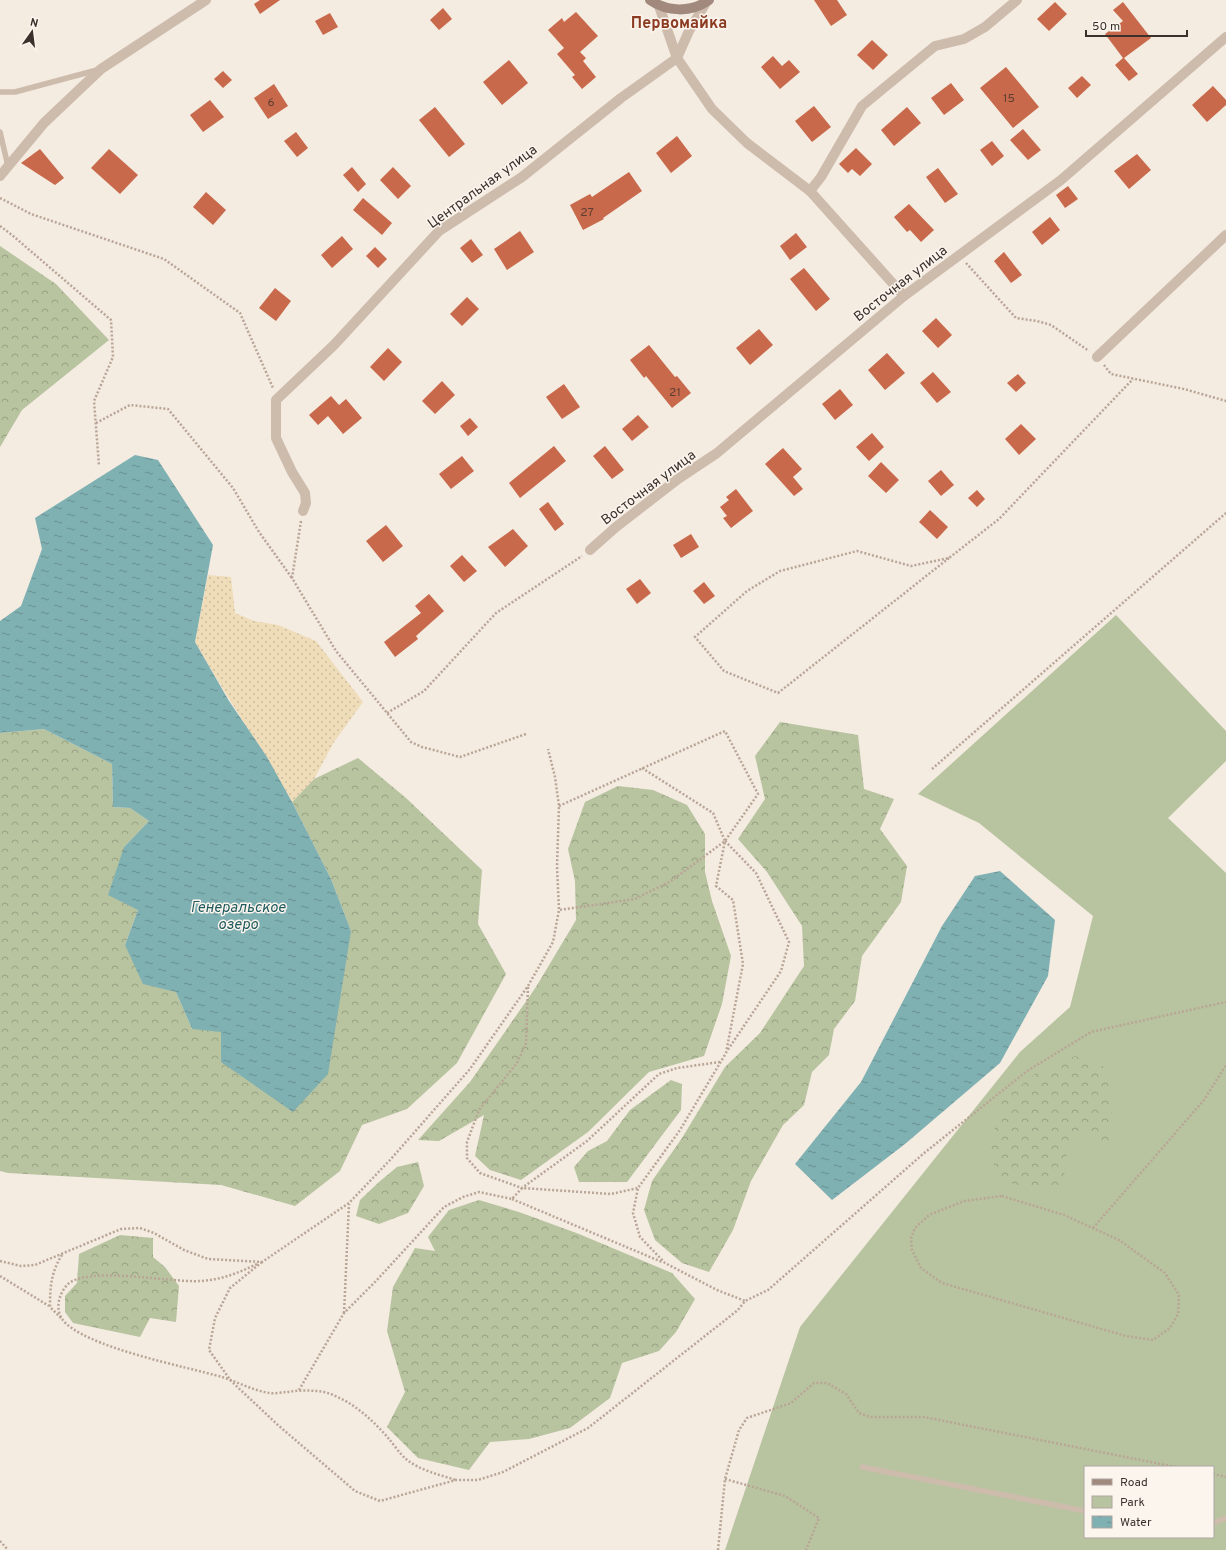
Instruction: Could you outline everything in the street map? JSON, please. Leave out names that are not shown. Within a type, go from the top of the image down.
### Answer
[{"type":"street","points":[[0,176],[44,124],[101,69],[206,0]]},
{"type":"street","points":[[650,0],[659,6],[680,10],[696,7],[708,1]]},
{"type":"street","points":[[810,191],[821,177],[862,106],[935,46],[969,36],[985,27],[1017,0]]},
{"type":"street","points":[[677,58],[689,31],[708,1]]},
{"type":"street","points":[[659,6],[677,58],[712,109],[747,143],[810,191],[904,296]]},
{"type":"street","name":"Восточная улица","points":[[590,550],[616,527],[678,479],[717,453],[904,296],[1061,180],[1226,37]]},
{"type":"street","name":"Центральная улица","points":[[276,400],[334,345],[439,232],[522,177],[621,98],[677,58]]},
{"type":"street","points":[[1097,357],[1226,235]]},
{"type":"street","points":[[276,400],[276,438],[292,472],[305,493],[306,503],[303,511]]},
{"type":"lane","points":[[0,92],[16,92],[101,69]]},
{"type":"lane","points":[[0,132],[8,166]]},
{"type":"lane","points":[[862,1467],[1084,1510]]},
{"type":"lane","points":[[1214,1522],[1226,1518]]},
{"type":"path","points":[[0,198],[31,214],[164,259],[240,313],[271,382],[276,400]]},
{"type":"path","points":[[0,226],[12,234],[111,320],[113,357],[94,401],[99,466]]},
{"type":"path","points":[[959,255],[1016,318],[1051,325],[1097,357],[1111,374],[1184,389],[1226,402]]},
{"type":"path","points":[[949,558],[911,566],[857,551],[780,571],[747,591],[695,636],[724,671],[778,693],[999,519],[1133,379]]},
{"type":"path","points":[[96,423],[130,405],[168,409],[233,488],[259,532],[292,578],[336,651],[411,742],[422,747],[460,757],[526,734]]},
{"type":"path","points":[[292,578],[303,511]]},
{"type":"path","points":[[932,769],[1226,513]]},
{"type":"path","points":[[387,713],[424,692],[496,613],[590,550]]},
{"type":"path","points":[[559,806],[725,731],[758,794],[725,841],[671,881],[635,899],[559,910]]},
{"type":"path","points":[[548,749],[555,777],[559,806],[557,866],[559,910],[552,942],[528,986],[470,1069],[390,1160],[349,1203],[262,1262],[230,1288],[215,1318],[209,1350],[231,1381],[279,1426],[355,1491],[380,1501],[456,1480],[478,1480],[503,1472],[588,1428],[738,1310],[745,1301],[768,1290],[923,1154],[1027,1071],[1091,1032],[1226,1002]]},
{"type":"path","points":[[642,768],[713,813],[725,841],[756,873],[789,942],[781,971],[720,1062],[680,1130],[638,1188],[634,1213],[640,1237],[664,1262]]},
{"type":"path","points":[[725,841],[716,886],[733,900],[743,964],[726,1053]]},
{"type":"path","points":[[528,986],[526,1044],[517,1064],[479,1110],[467,1142],[467,1158],[480,1173],[522,1188],[611,1194],[638,1188]]},
{"type":"path","points":[[512,1199],[522,1188],[587,1141],[659,1074],[678,1068],[720,1062]]},
{"type":"path","points":[[1093,1228],[1204,1100],[1226,1065]]},
{"type":"path","points":[[299,1390],[344,1313],[376,1281],[444,1207],[463,1197],[479,1192],[512,1199],[664,1262],[717,1290],[745,1301]]},
{"type":"path","points":[[1002,1196],[1064,1215],[1093,1228],[1119,1240],[1165,1274],[1179,1296],[1178,1314],[1170,1328],[1153,1340],[1126,1336],[942,1283],[921,1268],[912,1250],[911,1238],[915,1228],[929,1215],[964,1201],[1002,1196]]},
{"type":"path","points":[[344,1313],[349,1203]]},
{"type":"path","points":[[0,1261],[21,1266],[35,1265],[121,1229],[140,1228],[154,1233],[184,1250],[208,1259],[262,1262]]},
{"type":"path","points":[[50,1307],[50,1283],[55,1266],[62,1254]]},
{"type":"path","points":[[62,1318],[58,1306],[60,1295],[68,1284],[82,1277],[112,1275],[165,1281],[199,1282],[224,1279],[262,1262]]},
{"type":"path","points":[[0,1276],[50,1307],[74,1329],[90,1338],[165,1363],[231,1381],[271,1394],[299,1390],[324,1392],[346,1402],[372,1419],[407,1460],[432,1472],[456,1480]]},
{"type":"path","points":[[718,1550],[725,1479],[739,1430],[747,1418],[791,1403],[814,1383],[827,1383],[846,1394],[859,1412],[870,1417],[924,1417],[1171,1466]]},
{"type":"path","points":[[1214,1474],[1226,1477]]},
{"type":"path","points":[[725,1479],[785,1496],[819,1518],[806,1550]]},
{"type":"path","points":[[0,1541],[8,1550]]},
{"type":"green space","points":[[0,246],[56,284],[109,340],[22,410],[0,447]]},
{"type":"green space","points":[[1116,615],[1226,731],[1226,761],[1168,818],[1226,873],[1226,1550],[725,1550],[800,1327],[1020,1052],[1070,1007],[1093,916],[979,823],[918,794]]},
{"type":"green space","points":[[780,722],[858,735],[864,789],[894,799],[880,829],[907,866],[901,902],[862,956],[855,1001],[834,1029],[829,1055],[812,1072],[804,1105],[783,1125],[751,1181],[733,1230],[709,1272],[682,1263],[655,1240],[644,1210],[652,1181],[682,1138],[725,1067],[760,1033],[804,966],[802,926],[767,872],[738,839],[765,799],[755,756]]},
{"type":"green space","points":[[44,729],[112,764],[113,807],[130,808],[149,821],[124,847],[138,910],[125,945],[176,992],[192,1029],[351,931],[331,879],[292,802],[314,779],[358,758],[406,798],[482,870],[478,924],[506,974],[457,1063],[407,1109],[362,1125],[340,1171],[295,1206],[221,1185],[8,1173],[0,1171],[0,733]]},
{"type":"green space","points":[[618,786],[653,790],[687,805],[705,834],[705,872],[712,901],[731,956],[722,1004],[704,1056],[649,1072],[588,1132],[521,1180],[490,1170],[475,1156],[484,1115],[439,1141],[418,1140],[470,1082],[536,987],[576,920],[575,881],[568,849],[585,802]]},
{"type":"green space","points":[[1075,1056],[1105,1067],[1112,1106],[1112,1140],[1103,1154],[1091,1133],[1069,1137],[1063,1185],[1027,1188],[998,1179],[990,1149],[1000,1103],[1036,1073]]},
{"type":"green space","points":[[671,1080],[682,1084],[681,1110],[627,1182],[579,1182],[574,1167],[588,1151],[607,1141],[630,1110]]},
{"type":"green space","points":[[418,1162],[424,1186],[408,1213],[379,1224],[356,1216],[360,1200],[379,1182],[397,1167]]},
{"type":"green space","points":[[479,1200],[519,1212],[579,1234],[672,1273],[695,1299],[676,1332],[659,1351],[622,1363],[610,1398],[570,1428],[529,1439],[490,1442],[469,1470],[418,1458],[387,1427],[405,1392],[387,1331],[393,1287],[415,1248],[435,1251],[428,1237],[449,1210]]},
{"type":"green space","points":[[120,1235],[153,1238],[153,1257],[165,1267],[179,1286],[176,1322],[150,1318],[140,1337],[73,1323],[65,1312],[65,1296],[77,1283],[79,1254]]},
{"type":"sand","points":[[208,575],[231,577],[235,613],[254,621],[278,625],[316,641],[363,702],[334,742],[314,779],[292,802],[195,642]]},
{"type":"water","name":"Генеральское озеро","points":[[135,455],[158,460],[213,545],[195,642],[229,701],[267,757],[292,802],[331,879],[351,931],[328,1074],[293,1112],[221,1062],[221,1032],[192,1029],[176,992],[143,984],[125,945],[138,910],[108,895],[124,847],[149,821],[130,808],[113,807],[112,764],[44,729],[0,733],[0,621],[21,606],[42,549],[35,518]]},
{"type":"water","points":[[1000,871],[1055,920],[1048,976],[1000,1063],[905,1144],[832,1200],[795,1164],[861,1082],[942,926],[975,876]]},
{"type":"building","points":[[260,0],[280,0],[260,14],[254,4]]},
{"type":"building","points":[[814,0],[837,0],[847,15],[831,26]]},
{"type":"building","points":[[1055,2],[1067,14],[1049,31],[1037,19]]},
{"type":"building","points":[[1123,2],[1151,38],[1124,58],[1138,74],[1129,81],[1115,65],[1123,58],[1105,34],[1123,21],[1113,10]]},
{"type":"building","points":[[443,8],[452,19],[439,30],[430,20]]},
{"type":"building","points":[[576,12],[598,36],[580,52],[586,58],[583,61],[596,77],[582,89],[572,77],[575,75],[557,54],[564,48],[548,30],[562,18],[564,22]]},
{"type":"building","points":[[330,13],[338,27],[323,35],[315,21]]},
{"type":"building","points":[[872,40],[888,55],[873,70],[857,55]]},
{"type":"building","points":[[773,56],[782,66],[789,60],[800,72],[780,89],[761,67]]},
{"type":"building","points":[[509,60],[528,83],[502,105],[483,82]]},
{"type":"building","points":[[1006,67],[1039,107],[1013,128],[980,88]]},
{"type":"building","points":[[223,71],[232,80],[223,88],[214,79]]},
{"type":"building","points":[[1082,76],[1091,85],[1077,98],[1068,88]]},
{"type":"building","points":[[951,83],[964,100],[944,115],[931,98]]},
{"type":"building","points":[[274,84],[288,106],[268,119],[254,98]]},
{"type":"building","points":[[1213,86],[1226,100],[1226,105],[1207,122],[1192,105]]},
{"type":"building","points":[[210,100],[224,117],[203,132],[190,115]]},
{"type":"building","points":[[814,106],[831,127],[812,142],[795,121]]},
{"type":"building","points":[[435,107],[465,144],[449,157],[419,120]]},
{"type":"building","points":[[907,107],[921,123],[894,146],[881,130]]},
{"type":"building","points":[[1023,129],[1041,150],[1028,160],[1010,140]]},
{"type":"building","points":[[296,132],[308,148],[297,157],[284,141]]},
{"type":"building","points":[[677,136],[692,156],[671,173],[656,153]]},
{"type":"building","points":[[992,141],[1004,156],[992,166],[980,150]]},
{"type":"building","points":[[856,148],[872,164],[860,176],[852,169],[848,173],[839,164]]},
{"type":"building","points":[[40,149],[64,178],[55,185],[21,163]]},
{"type":"building","points":[[109,149],[138,175],[120,194],[91,168]]},
{"type":"building","points":[[1137,154],[1151,170],[1129,189],[1114,171]]},
{"type":"building","points":[[352,167],[366,184],[358,192],[343,175]]},
{"type":"building","points":[[393,167],[411,186],[398,199],[380,180]]},
{"type":"building","points":[[938,168],[958,194],[945,203],[926,177]]},
{"type":"building","points":[[629,172],[642,191],[603,218],[604,219],[583,230],[570,205],[590,194],[592,197]]},
{"type":"building","points":[[1068,186],[1078,199],[1065,208],[1056,195]]},
{"type":"building","points":[[206,192],[226,210],[213,225],[193,207]]},
{"type":"building","points":[[363,198],[392,223],[382,235],[353,210]]},
{"type":"building","points":[[909,204],[934,230],[921,242],[910,230],[907,232],[894,217]]},
{"type":"building","points":[[1050,217],[1060,230],[1042,245],[1032,232]]},
{"type":"building","points":[[520,231],[534,252],[507,270],[494,249]]},
{"type":"building","points":[[796,233],[807,247],[790,260],[780,246]]},
{"type":"building","points":[[342,236],[353,249],[332,268],[321,255]]},
{"type":"building","points":[[471,239],[483,255],[472,263],[460,248]]},
{"type":"building","points":[[375,247],[387,259],[378,268],[366,256]]},
{"type":"building","points":[[1004,252],[1022,275],[1011,283],[994,261]]},
{"type":"building","points":[[804,268],[830,299],[816,311],[790,279]]},
{"type":"building","points":[[275,288],[291,301],[276,321],[259,308]]},
{"type":"building","points":[[467,297],[479,309],[462,326],[450,314]]},
{"type":"building","points":[[936,318],[952,335],[938,348],[922,331]]},
{"type":"building","points":[[759,329],[773,345],[750,365],[736,348]]},
{"type":"building","points":[[649,345],[675,377],[677,376],[691,393],[672,408],[646,376],[644,378],[630,360]]},
{"type":"building","points":[[388,348],[402,362],[384,381],[370,367]]},
{"type":"building","points":[[887,353],[905,373],[885,390],[868,370]]},
{"type":"building","points":[[933,372],[951,392],[937,403],[920,383]]},
{"type":"building","points":[[1018,374],[1026,383],[1016,392],[1007,383]]},
{"type":"building","points":[[442,381],[455,395],[435,414],[422,401]]},
{"type":"building","points":[[564,384],[580,407],[562,419],[546,397]]},
{"type":"building","points":[[840,389],[853,405],[835,420],[822,404]]},
{"type":"building","points":[[331,396],[339,405],[346,399],[362,418],[343,434],[328,416],[318,425],[309,415]]},
{"type":"building","points":[[638,415],[649,427],[632,441],[622,429]]},
{"type":"building","points":[[470,418],[478,427],[468,436],[460,426]]},
{"type":"building","points":[[1021,424],[1036,439],[1019,455],[1005,439]]},
{"type":"building","points":[[872,433],[884,447],[869,461],[856,447]]},
{"type":"building","points":[[554,446],[566,461],[520,498],[509,483]]},
{"type":"building","points":[[605,446],[624,470],[612,479],[593,456]]},
{"type":"building","points":[[783,448],[802,469],[793,477],[803,489],[794,496],[765,464]]},
{"type":"building","points":[[462,456],[474,471],[451,489],[439,474]]},
{"type":"building","points":[[881,462],[899,480],[886,493],[868,476]]},
{"type":"building","points":[[941,470],[954,485],[941,496],[928,481]]},
{"type":"building","points":[[736,489],[753,511],[731,528],[723,518],[727,516],[720,507],[729,500],[726,497]]},
{"type":"building","points":[[977,490],[985,499],[977,507],[968,498]]},
{"type":"building","points":[[548,502],[564,524],[555,531],[539,509]]},
{"type":"building","points":[[930,510],[948,527],[937,539],[919,522]]},
{"type":"building","points":[[386,525],[403,546],[383,562],[366,541]]},
{"type":"building","points":[[513,529],[528,546],[505,567],[488,547]]},
{"type":"building","points":[[691,534],[699,547],[681,558],[673,545]]},
{"type":"building","points":[[462,555],[477,571],[464,582],[450,566]]},
{"type":"building","points":[[640,579],[651,593],[637,604],[626,589]]},
{"type":"building","points":[[704,582],[715,596],[704,604],[693,591]]},
{"type":"building","points":[[429,594],[444,611],[416,636],[418,639],[395,657],[384,642],[421,613],[415,606]]},
{"type":"district","name":"Первомайка","points":[[679,22]]}]
